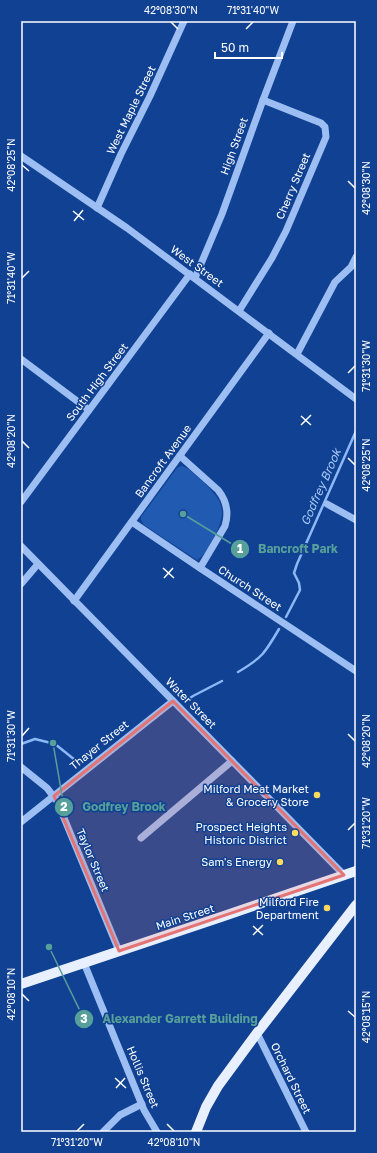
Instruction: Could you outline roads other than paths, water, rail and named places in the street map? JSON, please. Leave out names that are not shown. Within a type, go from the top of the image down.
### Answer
[{"type":"main road","name":"Main Street","points":[[21,984],[356,871]]},
{"type":"main road","points":[[196,1132],[206,1107],[218,1086],[257,1033],[356,906]]},
{"type":"street","name":"West Maple Street","points":[[97,208],[184,21]]},
{"type":"street","name":"High Street","points":[[192,276],[222,214],[293,21]]},
{"type":"street","name":"Cherry Street","points":[[239,311],[272,258],[286,231],[326,137],[325,127],[322,123],[263,100]]},
{"type":"street","name":"West Street","points":[[21,156],[192,276],[356,399]]},
{"type":"street","points":[[297,354],[335,282],[351,267],[356,257]]},
{"type":"street","name":"South High Street","points":[[21,502],[89,410],[192,276]]},
{"type":"street","name":"Bancroft Avenue","points":[[74,600],[270,333]]},
{"type":"street","points":[[21,360],[89,410]]},
{"type":"street","points":[[180,456],[218,490],[227,509],[225,526],[200,568]]},
{"type":"street","points":[[327,504],[356,520]]},
{"type":"street","name":"Church Street","points":[[132,522],[356,671]]},
{"type":"street","name":"Water Street","points":[[21,546],[344,875]]},
{"type":"street","points":[[21,584],[38,564]]},
{"type":"street","name":"Thayer Street","points":[[21,822],[173,701]]},
{"type":"street","points":[[141,838],[232,760]]},
{"type":"street","name":"Taylor Street","points":[[21,767],[47,788],[54,796],[119,951]]},
{"type":"street","name":"Hollis Street","points":[[84,963],[142,1104],[157,1132]]},
{"type":"street","name":"Orchard Street","points":[[257,1033],[306,1132]]},
{"type":"street","points":[[103,1132],[120,1115],[142,1104]]},
{"type":"waterway","name":"Godfrey Brook","points":[[286,617],[300,590],[299,583],[294,573],[297,564],[356,431]]},
{"type":"waterway","name":"Godfrey Brook","points":[[238,672],[258,659],[270,644],[279,629]]},
{"type":"waterway","name":"Godfrey Brook","points":[[187,700],[222,681]]},
{"type":"waterway","name":"Godfrey Brook","points":[[21,744],[35,739],[55,744],[80,764]]},
{"type":"place","name":"Bancroft Park","points":[[183,514]]},
{"type":"place","name":"Godfrey Brook","points":[[53,743]]},
{"type":"place","name":"Milford Meat Market & Grocery Store","points":[[317,795]]},
{"type":"place","name":"Prospect Heights Historic District","points":[[295,833]]},
{"type":"place","name":"Sam's Energy","points":[[280,862]]},
{"type":"place","name":"Milford Fire Department","points":[[327,908]]},
{"type":"place","name":"Alexander Garrett Building","points":[[49,947]]}]
